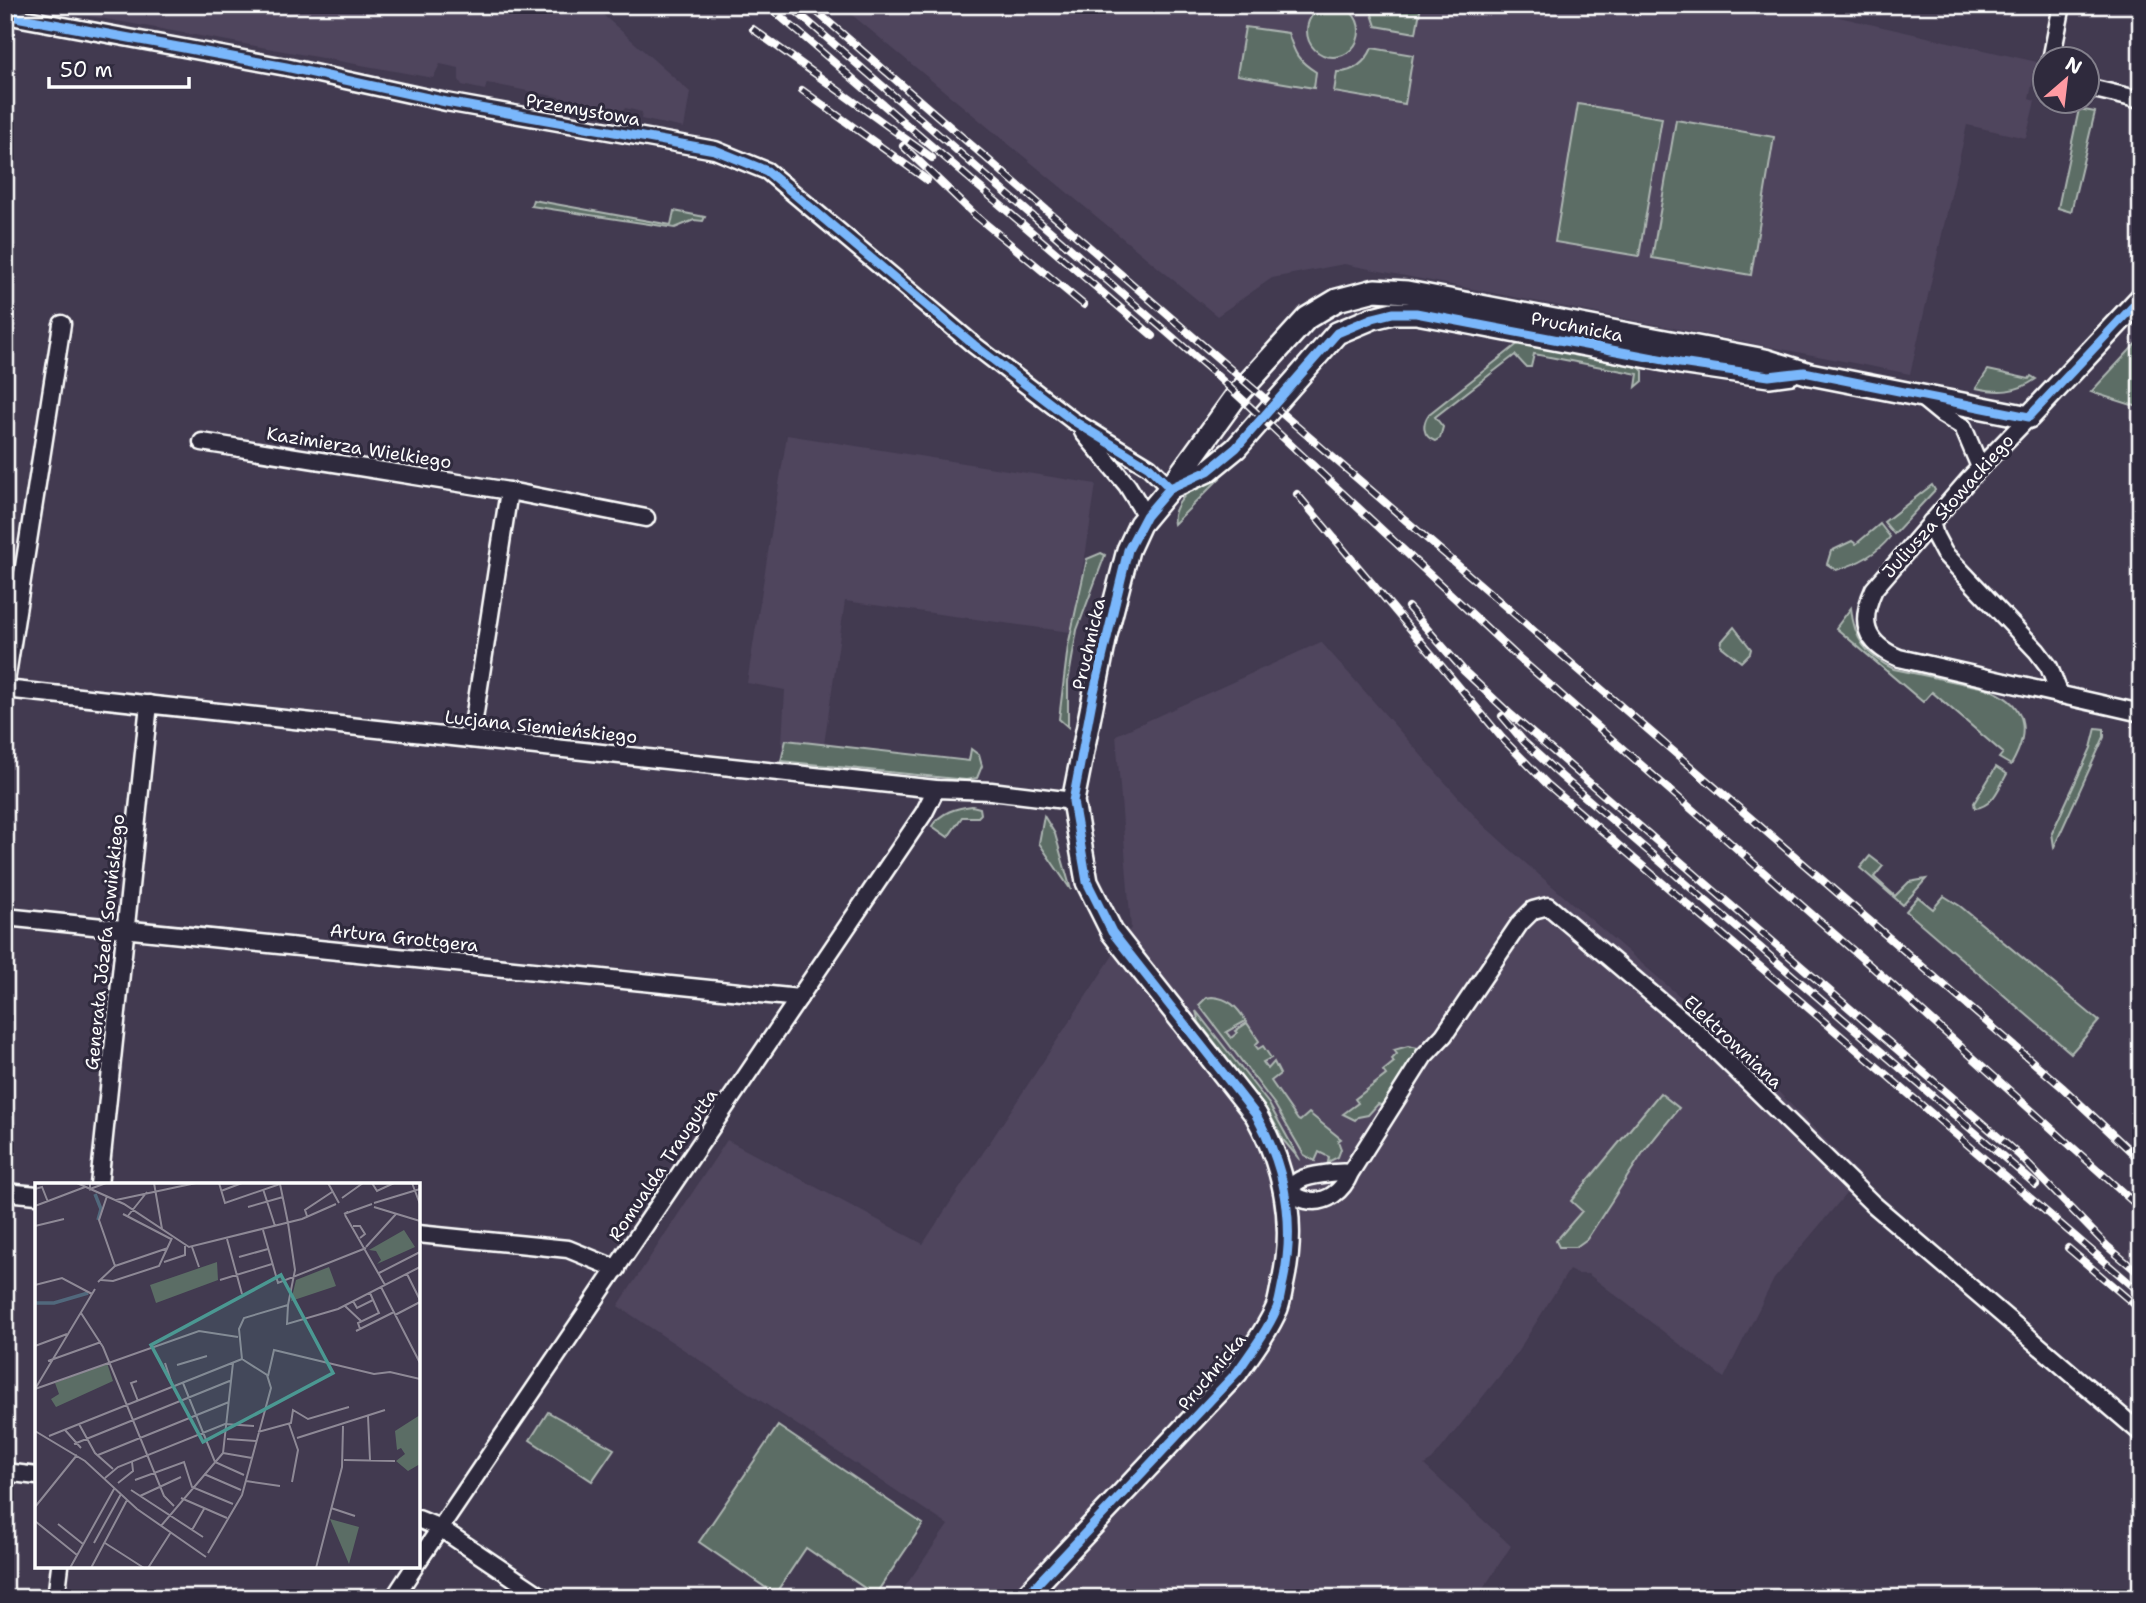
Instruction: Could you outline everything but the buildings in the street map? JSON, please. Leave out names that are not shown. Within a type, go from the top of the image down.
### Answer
[{"type":"main road","name":"Pruchnicka","points":[[1024,1598],[1237,1372],[1277,1307],[1288,1258],[1286,1190],[1270,1141],[1256,1115],[1112,932],[1087,882],[1073,801],[1115,597],[1128,550],[1146,516],[1170,488],[1237,395],[1307,318],[1337,300],[1376,290],[1420,294],[1765,360],[1804,372],[2029,417]]},
{"type":"main road","name":"Juliusza Słowackiego","points":[[2029,417],[2141,298]]},
{"type":"main road","name":"Pruchnicka","points":[[1170,488],[1208,471],[1236,448],[1294,378],[1337,333],[1393,313],[1416,313],[1680,363],[1769,376],[1804,372]]},
{"type":"street","points":[[2053,46],[2062,5]]},
{"type":"street","name":"Przemysłowa","points":[[5,15],[286,67],[446,102],[715,150],[767,171],[974,345],[1072,420]]},
{"type":"street","points":[[2100,90],[2141,100]]},
{"type":"street","points":[[5,688],[62,324]]},
{"type":"street","name":"Pruchnicka","points":[[1921,397],[1943,415],[1964,427],[1980,467]]},
{"type":"street","name":"Juliusza Słowackiego","points":[[2029,417],[1980,467],[1874,589],[1866,608],[1865,623],[1872,639],[1883,651],[1899,659],[2060,695]]},
{"type":"street","points":[[1072,420],[1149,467],[1170,488]]},
{"type":"street","points":[[1072,420],[1127,485],[1146,516]]},
{"type":"street","name":"Kazimierza Wielkiego","points":[[202,442],[509,491],[646,518]]},
{"type":"street","points":[[471,739],[509,491]]},
{"type":"street","points":[[1931,522],[1944,553],[2049,667],[2060,695],[2141,713]]},
{"type":"street","name":"Lucjana Siemieńskiego","points":[[5,688],[936,789],[990,791],[1073,801]]},
{"type":"street","name":"Generała Józefa Sowińskiego","points":[[99,1183],[149,704]]},
{"type":"street","name":"Romualda Traugutta","points":[[420,1558],[924,813],[936,789]]},
{"type":"street","name":"Elektrowniana","points":[[1286,1190],[1306,1200],[1322,1200],[1344,1187],[1350,1173],[1424,1056],[1444,1035],[1512,933],[1533,910],[1548,906],[1697,1032],[1872,1203],[2141,1433]]},
{"type":"street","name":"Artura Grottgera","points":[[5,917],[799,998]]},
{"type":"street","points":[[1286,1190],[1302,1178],[1341,1171],[1350,1173]]},
{"type":"street","points":[[5,1192],[35,1195]]},
{"type":"street","points":[[420,1234],[568,1250],[617,1269]]},
{"type":"street","points":[[5,1472],[35,1476]]},
{"type":"street","points":[[420,1520],[440,1528],[544,1598]]},
{"type":"street","points":[[56,1598],[60,1568]]},
{"type":"street","points":[[394,1598],[414,1568]]},
{"type":"shaded area","points":[[28,5],[592,5],[690,92],[684,128],[641,119],[642,112],[625,108],[624,110],[487,83],[485,90],[462,85],[459,68],[440,64],[433,78]]},
{"type":"shaded area","points":[[840,5],[1786,5],[2030,60],[2031,116],[2026,138],[1967,125],[1910,374],[1344,264],[1272,278],[1217,316]]},
{"type":"shaded area","points":[[787,435],[1096,484],[1070,632],[845,601],[821,765],[781,761],[785,690],[747,683]]},
{"type":"shaded area","points":[[1321,642],[1481,823],[1713,1025],[1861,1176],[1774,1279],[1724,1378],[1588,1274],[1577,1274],[1569,1270],[1513,1359],[1432,1460],[1424,1465],[1511,1546],[1477,1598],[897,1598],[948,1525],[618,1306],[727,1140],[923,1244],[1131,928],[1116,735]]},
{"type":"green space","points":[[1333,5],[1343,7],[1351,13],[1357,21],[1357,41],[1351,49],[1343,55],[1333,57],[1323,55],[1315,49],[1309,41],[1307,31],[1309,21],[1315,13],[1323,7]]},
{"type":"green space","points":[[1369,5],[1421,5],[1416,33],[1376,26]]},
{"type":"green space","points":[[1245,27],[1288,33],[1298,56],[1316,72],[1314,88],[1237,75]]},
{"type":"green space","points":[[1372,48],[1413,55],[1405,104],[1334,92],[1337,72],[1358,66]]},
{"type":"green space","points":[[1578,104],[1662,118],[1639,256],[1555,242]]},
{"type":"green space","points":[[2078,116],[2094,116],[2071,212],[2058,208]]},
{"type":"green space","points":[[1676,120],[1774,137],[1751,275],[1652,258]]},
{"type":"green space","points":[[533,200],[671,225],[674,211],[705,217],[703,221],[694,220],[675,228],[531,206]]},
{"type":"green space","points":[[2141,338],[2141,408],[2091,392]]},
{"type":"green space","points":[[1519,343],[1638,366],[1643,371],[1643,381],[1636,387],[1638,374],[1534,354],[1531,367],[1526,367],[1515,355],[1435,417],[1443,427],[1440,438],[1435,441],[1431,439],[1424,426],[1429,414]]},
{"type":"green space","points":[[1988,370],[2036,379],[2007,391],[1976,388]]},
{"type":"green space","points":[[1214,472],[1220,478],[1174,524],[1176,508],[1181,501]]},
{"type":"green space","points":[[1932,485],[1935,490],[1894,534],[1884,522]]},
{"type":"green space","points":[[1880,524],[1890,537],[1873,554],[1836,570],[1827,564],[1831,551],[1852,541],[1856,544]]},
{"type":"green space","points":[[1101,553],[1105,555],[1077,630],[1068,682],[1068,727],[1059,719],[1068,646],[1087,559]]},
{"type":"green space","points":[[1851,608],[1855,629],[1863,645],[1884,664],[1894,669],[1985,688],[2009,701],[2017,709],[2023,729],[2018,752],[2011,765],[1999,758],[2003,753],[1932,692],[1923,702],[1836,628]]},
{"type":"green space","points":[[1734,627],[1751,649],[1741,662],[1721,646]]},
{"type":"green space","points":[[2096,728],[2104,729],[2104,737],[2054,847],[2052,833],[2091,748]]},
{"type":"green space","points":[[786,740],[969,761],[971,749],[979,755],[982,766],[977,778],[966,780],[781,761]]},
{"type":"green space","points":[[1996,767],[2007,774],[1991,800],[1975,808],[1974,803]]},
{"type":"green space","points":[[972,806],[980,808],[981,814],[978,817],[962,817],[948,837],[932,826],[949,811]]},
{"type":"green space","points":[[1044,816],[1055,834],[1071,890],[1039,843]]},
{"type":"green space","points":[[1870,856],[1883,866],[1874,877],[1895,896],[1909,882],[1926,879],[1903,905],[1860,868]]},
{"type":"green space","points":[[1944,896],[1960,906],[2099,1021],[2071,1053],[1906,911],[1918,897],[1933,909]]},
{"type":"green space","points":[[1206,998],[1228,1001],[1243,1016],[1246,1021],[1226,1032],[1231,1038],[1237,1033],[1235,1031],[1247,1023],[1259,1041],[1255,1045],[1258,1049],[1263,1046],[1271,1058],[1263,1062],[1268,1069],[1274,1062],[1280,1074],[1271,1081],[1298,1120],[1309,1113],[1341,1139],[1338,1141],[1341,1149],[1338,1157],[1328,1162],[1329,1157],[1319,1152],[1315,1161],[1304,1155],[1275,1105],[1199,1005]]},
{"type":"green space","points":[[1196,1011],[1269,1104],[1300,1160],[1284,1141],[1269,1113],[1199,1022]]},
{"type":"green space","points":[[1408,1046],[1418,1048],[1383,1106],[1378,1104],[1368,1115],[1355,1120],[1343,1114],[1358,1103],[1355,1099],[1386,1075],[1383,1071],[1394,1062],[1392,1059],[1397,1054],[1394,1050]]},
{"type":"green space","points":[[1660,1093],[1679,1108],[1644,1151],[1587,1239],[1576,1247],[1559,1247],[1556,1241],[1582,1211],[1571,1201]]},
{"type":"green space","points":[[548,1412],[614,1449],[592,1481],[530,1440]]},
{"type":"green space","points":[[778,1426],[923,1524],[875,1595],[806,1548],[775,1594],[699,1542]]},
{"type":"railway","points":[[767,5],[1153,336]]},
{"type":"railway","points":[[789,5],[1214,373],[1519,658],[1888,981],[2141,1209]]},
{"type":"railway","points":[[809,5],[2062,1087],[2141,1161]]},
{"type":"railway","points":[[753,29],[932,158]]},
{"type":"railway","points":[[802,90],[927,180]]},
{"type":"railway","points":[[903,146],[975,215],[1084,305]]},
{"type":"railway","points":[[1297,494],[1502,738],[1547,784],[2141,1293]]},
{"type":"railway","points":[[1408,607],[1464,671],[1509,713],[2019,1155],[2107,1246],[2141,1275]]},
{"type":"railway","points":[[1502,716],[1524,742],[1561,776],[2036,1185]]},
{"type":"railway","points":[[2068,1248],[2141,1310]]},
{"type":"cycle path","points":[[5,15],[286,67],[446,102],[715,150],[767,171],[974,345],[1072,420],[1149,467],[1170,488]]},
{"type":"cycle path","points":[[1024,1598],[1237,1372],[1264,1333],[1277,1308],[1287,1260],[1288,1217],[1285,1196],[1281,1175],[1266,1135],[1256,1115],[1112,932],[1087,882],[1073,801],[1093,696],[1128,550],[1146,516],[1170,488],[1208,471],[1236,448],[1337,333],[1393,313],[1416,313],[1680,363],[1769,376],[1804,372],[2029,417],[2141,298]]}]
